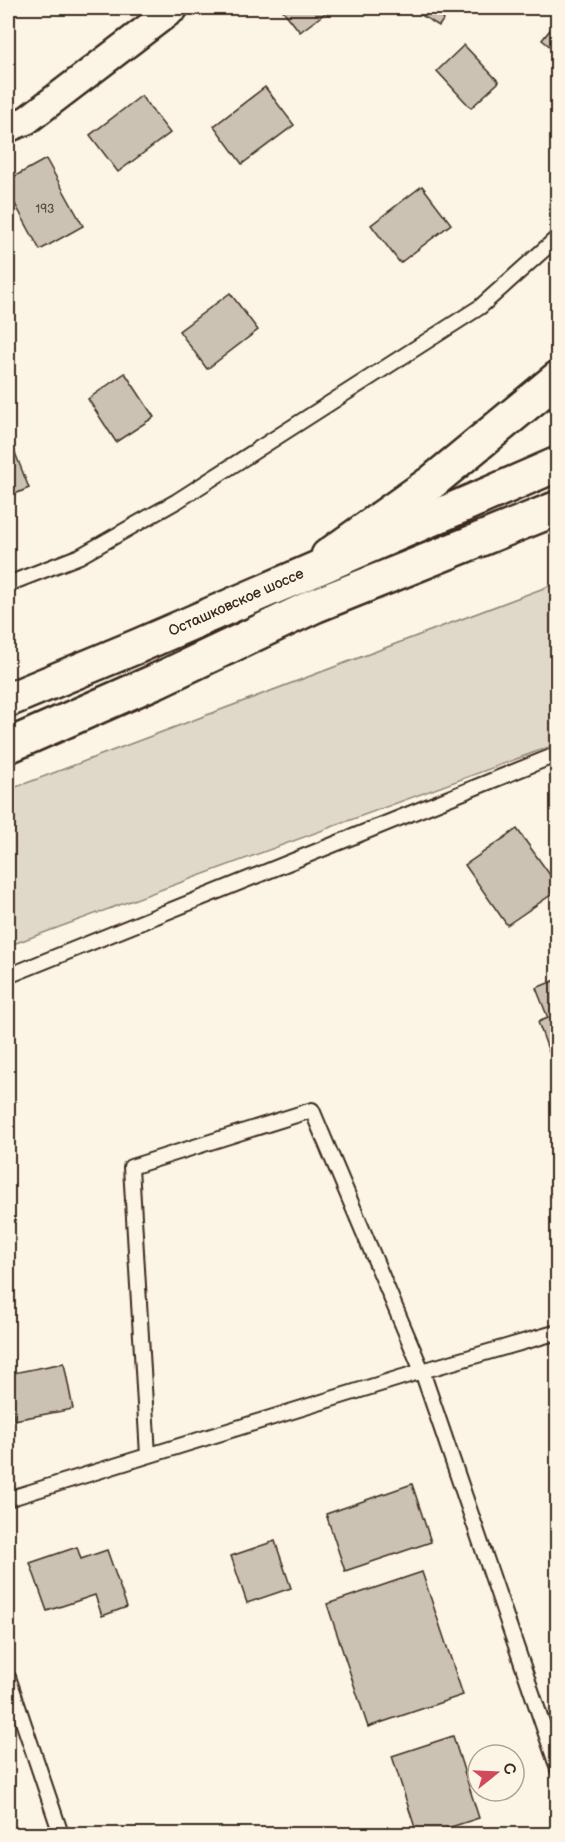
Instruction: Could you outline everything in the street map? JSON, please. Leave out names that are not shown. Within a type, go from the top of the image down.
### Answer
[{"type":"main road","name":"Осташковское шоссе","points":[[8,700],[299,576],[432,482],[558,378]]},
{"type":"main road","points":[[299,576],[558,464]]},
{"type":"main road","points":[[8,746],[156,681],[314,606],[558,508]]},
{"type":"street","points":[[8,128],[27,120],[174,8]]},
{"type":"lane","points":[[8,584],[80,556],[177,501],[480,307],[558,237]]},
{"type":"lane","points":[[8,976],[556,758]]},
{"type":"lane","points":[[148,1455],[131,1167],[312,1110],[422,1371],[558,1769]]},
{"type":"lane","points":[[8,1499],[422,1371],[558,1332]]},
{"type":"lane","points":[[8,1677],[60,1834]]},
{"type":"shaded area","points":[[557,583],[557,744],[8,946],[8,790]]},
{"type":"building","points":[[281,8],[332,8],[300,32]]},
{"type":"building","points":[[410,8],[451,8],[439,26]]},
{"type":"building","points":[[558,20],[558,53],[542,40]]},
{"type":"building","points":[[464,45],[499,82],[471,108],[437,71]]},
{"type":"building","points":[[265,87],[294,125],[242,164],[214,126]]},
{"type":"building","points":[[141,96],[170,133],[118,172],[90,135]]},
{"type":"building","points":[[46,159],[83,226],[40,250],[8,191],[8,180]]},
{"type":"building","points":[[422,186],[451,224],[400,263],[371,225]]},
{"type":"building","points":[[230,293],[258,330],[207,369],[179,331]]},
{"type":"building","points":[[125,373],[154,417],[116,442],[88,399]]},
{"type":"building","points":[[12,445],[29,488],[8,497],[8,447]]},
{"type":"building","points":[[517,829],[558,886],[558,890],[507,925],[465,865]]},
{"type":"building","points":[[558,979],[558,1061],[553,1063],[538,1022],[548,1018],[536,988]]},
{"type":"building","points":[[64,1363],[73,1409],[14,1420],[8,1374]]},
{"type":"building","points":[[412,1484],[431,1542],[345,1571],[326,1514]]},
{"type":"building","points":[[275,1541],[291,1588],[247,1603],[231,1556]]},
{"type":"building","points":[[77,1547],[81,1559],[107,1550],[127,1607],[102,1616],[95,1595],[47,1611],[30,1563]]},
{"type":"building","points":[[422,1572],[463,1695],[368,1727],[327,1604]]},
{"type":"building","points":[[453,1736],[466,1777],[466,1803],[474,1803],[479,1818],[429,1834],[417,1834],[392,1756]]}]
